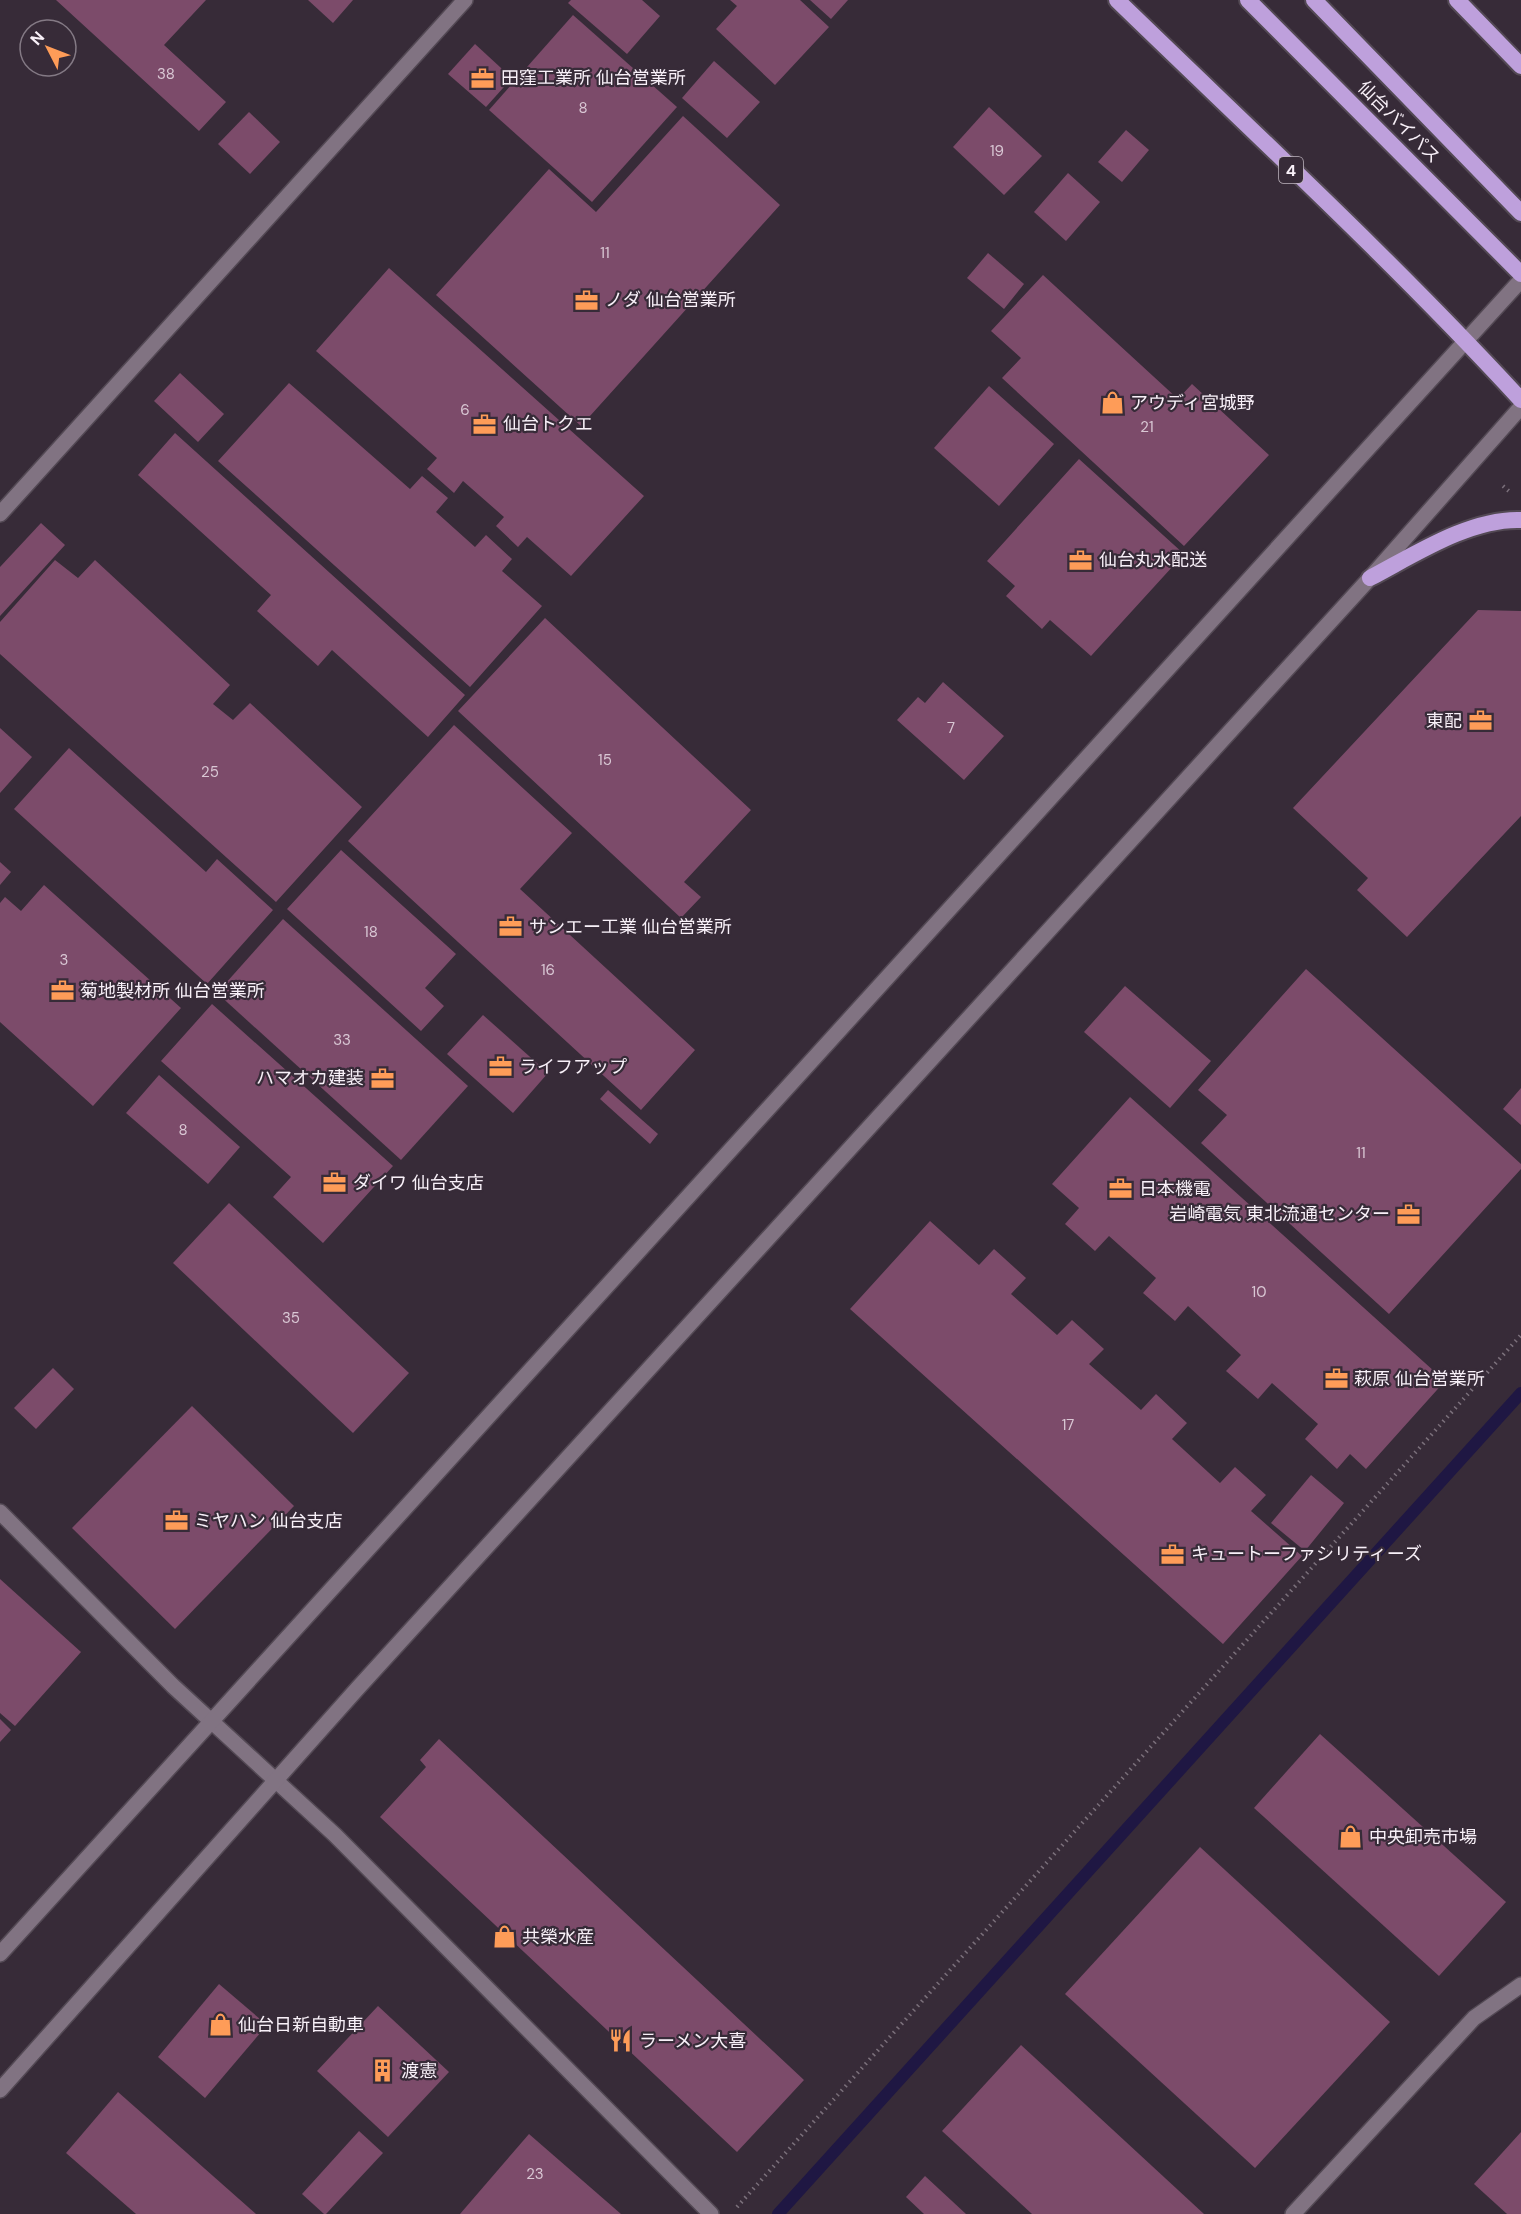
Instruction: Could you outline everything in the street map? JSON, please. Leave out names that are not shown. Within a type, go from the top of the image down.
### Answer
[{"type":"highway","name":"4","points":[[1117,0],[1466,340],[1521,400]]},
{"type":"highway","name":"仙台バイパス","points":[[1248,0],[1521,274]]},
{"type":"highway","name":"仙台バイパス","points":[[1314,0],[1521,213]]},
{"type":"highway","points":[[1457,0],[1521,66]]},
{"type":"highway","points":[[1370,578],[1471,529],[1510,520],[1521,520]]},
{"type":"street","points":[[0,514],[465,0]]},
{"type":"street","points":[[0,1954],[210,1720],[1521,280]]},
{"type":"street","points":[[0,2090],[357,1689],[1370,578],[1521,407]]},
{"type":"street","points":[[0,1512],[173,1686],[335,1835],[711,2214]]},
{"type":"street","points":[[1293,2214],[1474,2018],[1521,1985]]},
{"type":"path","points":[[730,2214],[1521,1335]]},
{"type":"building","points":[[56,0],[206,0],[164,45],[226,102],[199,131]]},
{"type":"building","points":[[308,0],[353,0],[333,23]]},
{"type":"building","points":[[571,0],[642,0],[660,16],[627,54],[568,3]]},
{"type":"building","points":[[730,0],[800,0],[829,27],[775,85],[716,29],[737,6]]},
{"type":"building","points":[[810,0],[848,0],[831,19]]},
{"type":"building","points":[[573,15],[677,107],[592,202],[489,110]]},
{"type":"building","points":[[475,44],[512,78],[486,107],[448,74]]},
{"type":"building","points":[[714,61],[760,102],[727,138],[682,98]]},
{"type":"building","points":[[989,107],[1042,156],[1004,195],[953,147]]},
{"type":"building","points":[[249,112],[280,142],[250,174],[218,144]]},
{"type":"building","points":[[683,116],[780,205],[581,426],[436,295],[549,169],[596,212]]},
{"type":"building","points":[[1126,130],[1149,150],[1122,182],[1098,162]]},
{"type":"building","points":[[1068,173],[1100,202],[1066,241],[1034,212]]},
{"type":"building","points":[[988,253],[1024,284],[1004,309],[967,278]]},
{"type":"building","points":[[389,268],[644,496],[571,576],[527,537],[518,547],[496,526],[504,517],[463,481],[454,493],[427,469],[437,458],[316,351]]},
{"type":"building","points":[[1043,275],[1178,399],[1192,384],[1269,455],[1184,546],[1002,378],[1021,358],[991,331]]},
{"type":"building","points":[[180,373],[224,414],[198,442],[154,401]]},
{"type":"building","points":[[289,383],[410,489],[422,476],[448,498],[436,512],[475,547],[486,535],[512,559],[502,571],[542,606],[470,687],[218,461]]},
{"type":"building","points":[[989,386],[1054,444],[999,506],[934,448]]},
{"type":"building","points":[[175,433],[465,695],[428,737],[332,650],[318,666],[257,611],[271,595],[138,475]]},
{"type":"building","points":[[1079,459],[1184,554],[1091,656],[1050,620],[1042,629],[1006,596],[1015,586],[987,561]]},
{"type":"building","points":[[41,523],[65,545],[0,616],[0,567]]},
{"type":"building","points":[[55,560],[78,578],[95,560],[230,685],[213,704],[233,720],[250,703],[362,807],[276,902],[0,654],[0,622]]},
{"type":"building","points":[[1478,610],[1521,611],[1521,816],[1407,937],[1357,890],[1368,878],[1293,808]]},
{"type":"building","points":[[545,618],[751,810],[684,882],[701,897],[681,918],[458,711]]},
{"type":"building","points":[[943,682],[1004,736],[964,780],[897,720],[918,697],[925,703]]},
{"type":"building","points":[[454,725],[572,833],[520,889],[695,1050],[641,1110],[348,841]]},
{"type":"building","points":[[0,728],[32,757],[0,793]]},
{"type":"building","points":[[69,748],[206,872],[217,859],[273,910],[207,984],[14,809]]},
{"type":"building","points":[[341,850],[456,954],[425,988],[444,1006],[421,1031],[287,909]]},
{"type":"building","points":[[0,862],[11,872],[0,885]]},
{"type":"building","points":[[44,885],[181,1008],[93,1106],[0,1022],[0,903],[5,897],[21,911]]},
{"type":"building","points":[[283,919],[468,1086],[401,1160],[217,993]]},
{"type":"building","points":[[1306,969],[1521,1164],[1521,1169],[1389,1314],[1201,1143],[1227,1115],[1198,1090]]},
{"type":"building","points":[[1125,986],[1211,1061],[1170,1108],[1084,1032]]},
{"type":"building","points":[[212,1004],[393,1166],[323,1243],[273,1197],[291,1177],[161,1061]]},
{"type":"building","points":[[483,1015],[548,1073],[513,1113],[447,1054]]},
{"type":"building","points":[[159,1075],[240,1147],[208,1184],[126,1113]]},
{"type":"building","points":[[1521,1088],[1521,1125],[1503,1109]]},
{"type":"building","points":[[608,1090],[658,1134],[650,1144],[600,1099]]},
{"type":"building","points":[[1130,1097],[1445,1381],[1366,1469],[1350,1454],[1337,1469],[1305,1439],[1318,1424],[1272,1383],[1258,1399],[1226,1371],[1241,1355],[1188,1306],[1175,1321],[1143,1293],[1156,1278],[1109,1236],[1095,1251],[1065,1224],[1079,1208],[1052,1184]]},
{"type":"building","points":[[229,1203],[409,1373],[353,1433],[173,1263]]},
{"type":"building","points":[[930,1221],[979,1265],[994,1249],[1026,1278],[1011,1294],[1057,1335],[1072,1320],[1104,1349],[1089,1364],[1141,1410],[1156,1394],[1187,1423],[1172,1439],[1220,1483],[1235,1467],[1266,1495],[1251,1511],[1302,1556],[1223,1644],[850,1309]]},
{"type":"building","points":[[53,1368],[74,1389],[36,1429],[14,1408]]},
{"type":"building","points":[[192,1406],[294,1506],[175,1629],[72,1528]]},
{"type":"building","points":[[1311,1475],[1344,1503],[1305,1551],[1271,1523]]},
{"type":"building","points":[[0,1579],[81,1652],[15,1726],[0,1713]]},
{"type":"building","points":[[0,1719],[11,1730],[0,1742]]},
{"type":"building","points":[[1320,1734],[1506,1902],[1439,1976],[1254,1808]]},
{"type":"building","points":[[439,1739],[804,2080],[737,2152],[380,1817],[426,1767],[420,1760]]},
{"type":"building","points":[[1200,1847],[1390,2022],[1255,2168],[1065,1994]]},
{"type":"building","points":[[219,1984],[267,2025],[205,2098],[158,2057]]},
{"type":"building","name":"渡憲","points":[[378,2006],[449,2072],[388,2137],[317,2071]]},
{"type":"building","points":[[1021,2045],[1204,2214],[1032,2214],[942,2131]]},
{"type":"building","points":[[118,2092],[256,2214],[136,2214],[66,2153]]},
{"type":"building","points":[[359,2131],[383,2153],[324,2214],[302,2194]]},
{"type":"building","points":[[1521,2132],[1521,2214],[1507,2214],[1474,2184]]},
{"type":"building","points":[[529,2134],[621,2214],[460,2214]]},
{"type":"building","points":[[925,2176],[966,2214],[924,2214],[906,2197]]},
{"type":"waterway","points":[[778,2214],[1521,1393]]},
{"type":"place","name":"田窪工業所 仙台営業所","points":[[483,78]]},
{"type":"place","name":"ノダ 仙台営業所","points":[[587,300]]},
{"type":"place","name":"アウディ宮城野","points":[[1112,403]]},
{"type":"place","name":"仙台トクエ","points":[[485,424]]},
{"type":"place","name":"仙台丸水配送","points":[[1081,560]]},
{"type":"place","name":"東配","points":[[1480,721]]},
{"type":"place","name":"サンエー工業 仙台営業所","points":[[511,927]]},
{"type":"place","name":"菊地製材所 仙台営業所","points":[[62,991]]},
{"type":"place","name":"ライフアップ","points":[[501,1067]]},
{"type":"place","name":"ハマオカ建装","points":[[382,1078]]},
{"type":"place","name":"ダイワ 仙台支店","points":[[335,1183]]},
{"type":"place","name":"日本機電","points":[[1121,1189]]},
{"type":"place","name":"岩崎電気 東北流通センター","points":[[1408,1214]]},
{"type":"place","name":"萩原 仙台営業所","points":[[1336,1379]]},
{"type":"place","name":"ミヤハン 仙台支店","points":[[176,1521]]},
{"type":"place","name":"キュートーファシリティーズ","points":[[1173,1554]]},
{"type":"place","name":"中央卸売市場","points":[[1351,1837]]},
{"type":"place","name":"共榮水産","points":[[504,1937]]},
{"type":"place","name":"仙台日新自動車","points":[[220,2025]]},
{"type":"place","name":"ラーメン大喜","points":[[621,2041]]},
{"type":"place","name":"渡憲","points":[[383,2071]]}]
